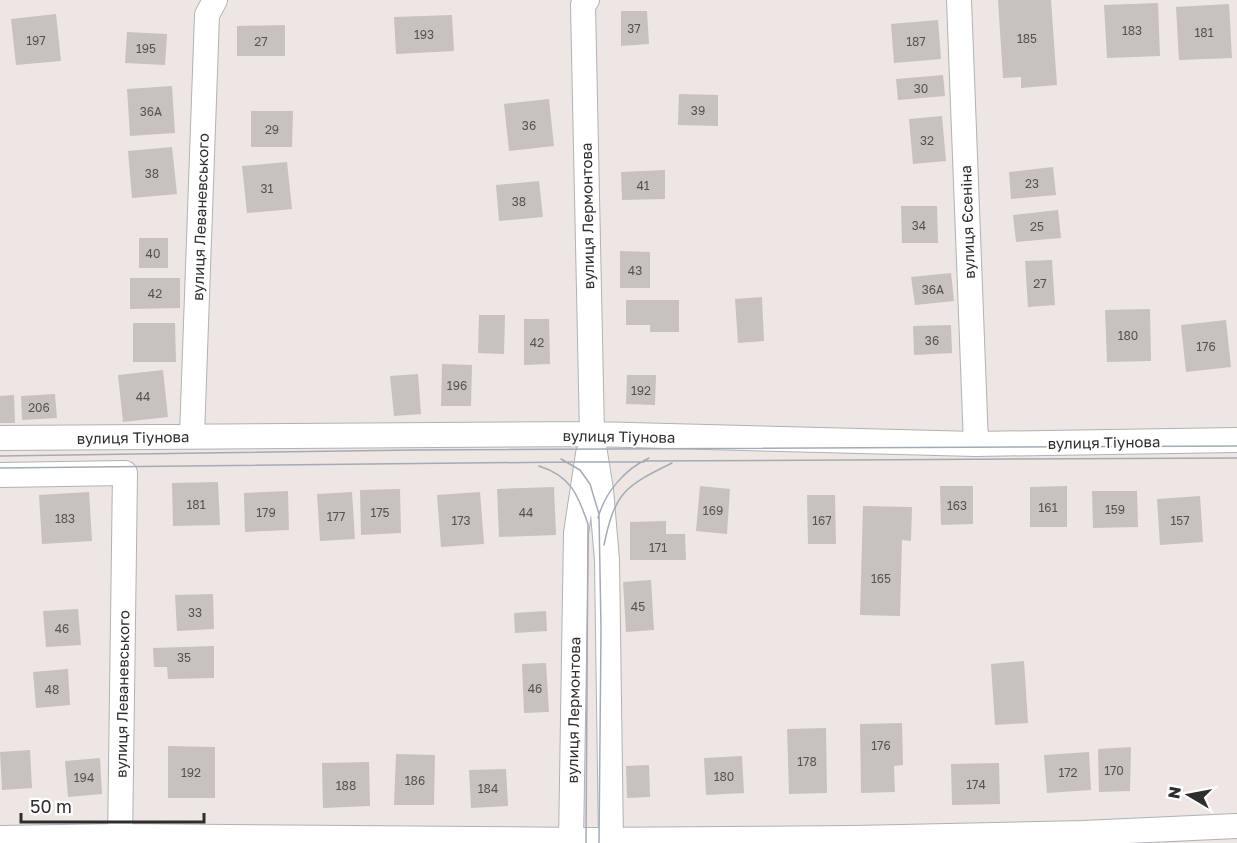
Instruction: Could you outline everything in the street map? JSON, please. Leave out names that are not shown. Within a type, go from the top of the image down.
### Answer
[{"type":"street","name":"вулиця Леваневського","points":[[192,436],[207,15],[215,0]]},
{"type":"street","name":"вулиця Єсеніна","points":[[959,0],[976,444]]},
{"type":"street","name":"вулиця Лермонтова","points":[[583,2],[592,434],[601,490],[607,560],[611,841]]},
{"type":"street","name":"вулиця Тіунова","points":[[0,438],[592,434],[976,444],[1237,440]]},
{"type":"street","name":"вулиця Лермонтова","points":[[571,842],[576,533],[592,434]]},
{"type":"street","name":"вулиця Леваневського","points":[[0,475],[125,473],[120,839]]},
{"type":"street","points":[[0,838],[571,842],[1083,833],[1237,826]]},
{"type":"building","points":[[998,0],[1051,0],[1057,85],[1021,88],[1021,77],[1003,78]]},
{"type":"building","points":[[1158,3],[1160,56],[1107,58],[1104,5]]},
{"type":"building","points":[[1229,4],[1232,58],[1179,60],[1176,7]]},
{"type":"building","points":[[621,11],[647,11],[649,44],[621,46]]},
{"type":"building","points":[[56,14],[61,61],[16,65],[11,19]]},
{"type":"building","points":[[452,15],[454,51],[396,54],[394,17]]},
{"type":"building","points":[[938,20],[941,59],[894,63],[891,24]]},
{"type":"building","points":[[285,25],[285,56],[237,56],[237,26]]},
{"type":"building","points":[[127,32],[167,34],[165,65],[125,63]]},
{"type":"building","points":[[943,75],[945,96],[898,100],[896,79]]},
{"type":"building","points":[[172,86],[175,133],[130,136],[127,89]]},
{"type":"building","points":[[679,94],[718,95],[718,126],[678,125]]},
{"type":"building","points":[[549,99],[554,146],[509,151],[504,104]]},
{"type":"building","points":[[251,111],[293,111],[292,147],[251,147]]},
{"type":"building","points":[[942,116],[946,161],[913,164],[909,119]]},
{"type":"building","points":[[172,147],[177,194],[132,198],[128,151]]},
{"type":"building","points":[[287,162],[292,209],[247,213],[242,166]]},
{"type":"building","points":[[1053,167],[1056,195],[1011,199],[1009,172]]},
{"type":"building","points":[[665,170],[665,199],[622,200],[621,172]]},
{"type":"building","points":[[539,181],[543,217],[499,221],[496,185]]},
{"type":"building","points":[[901,206],[937,206],[938,243],[902,243]]},
{"type":"building","points":[[1058,210],[1061,238],[1016,242],[1013,215]]},
{"type":"building","points":[[139,238],[168,238],[168,268],[139,268]]},
{"type":"building","points":[[620,251],[650,252],[650,288],[620,288]]},
{"type":"building","points":[[1052,260],[1055,305],[1028,307],[1025,261]]},
{"type":"building","points":[[951,273],[954,301],[915,305],[911,277]]},
{"type":"building","points":[[130,278],[180,278],[180,308],[130,309]]},
{"type":"building","points":[[762,297],[764,341],[738,343],[735,299]]},
{"type":"building","points":[[626,300],[679,300],[679,332],[650,332],[650,325],[626,325]]},
{"type":"building","points":[[1150,309],[1151,361],[1107,362],[1105,310]]},
{"type":"building","points":[[479,315],[505,315],[504,354],[478,353]]},
{"type":"building","points":[[524,319],[549,319],[550,364],[524,365]]},
{"type":"building","points":[[1226,320],[1231,367],[1186,372],[1181,325]]},
{"type":"building","points":[[133,323],[175,323],[176,362],[133,362]]},
{"type":"building","points":[[951,325],[952,353],[914,355],[913,326]]},
{"type":"building","points":[[442,364],[472,365],[471,406],[441,406]]},
{"type":"building","points":[[163,370],[168,417],[123,422],[118,375]]},
{"type":"building","points":[[418,374],[421,414],[394,416],[390,376]]},
{"type":"building","points":[[627,375],[656,375],[655,405],[626,404]]},
{"type":"building","points":[[55,394],[57,418],[22,420],[21,396]]},
{"type":"building","points":[[14,395],[15,423],[0,423],[0,396]]},
{"type":"building","points":[[218,482],[220,525],[173,526],[172,483]]},
{"type":"building","points":[[700,486],[730,489],[727,534],[696,531]]},
{"type":"building","points":[[940,486],[973,486],[973,524],[941,525]]},
{"type":"building","points":[[1067,486],[1067,527],[1030,527],[1030,487]]},
{"type":"building","points":[[554,487],[556,535],[499,537],[497,489]]},
{"type":"building","points":[[400,489],[401,533],[361,535],[360,490]]},
{"type":"building","points":[[288,491],[289,530],[245,532],[244,493]]},
{"type":"building","points":[[1092,491],[1137,491],[1138,527],[1093,528]]},
{"type":"building","points":[[89,492],[92,541],[42,544],[39,495]]},
{"type":"building","points":[[352,492],[355,539],[320,541],[317,494]]},
{"type":"building","points":[[480,492],[484,544],[441,547],[437,495]]},
{"type":"building","points":[[807,495],[835,495],[836,544],[808,544]]},
{"type":"building","points":[[1200,496],[1203,542],[1160,545],[1157,499]]},
{"type":"building","points":[[863,506],[912,507],[911,541],[902,540],[900,616],[860,615]]},
{"type":"building","points":[[666,521],[666,534],[685,534],[686,560],[630,560],[630,522]]},
{"type":"building","points":[[651,580],[654,630],[626,632],[623,582]]},
{"type":"building","points":[[213,594],[214,629],[177,631],[175,595]]},
{"type":"building","points":[[78,609],[81,645],[46,647],[43,611]]},
{"type":"building","points":[[546,611],[547,631],[515,633],[514,613]]},
{"type":"building","points":[[214,646],[214,678],[168,679],[167,667],[154,667],[153,648]]},
{"type":"building","points":[[1024,661],[1028,723],[995,725],[991,664]]},
{"type":"building","points":[[546,663],[549,712],[524,713],[522,664]]},
{"type":"building","points":[[68,669],[70,705],[36,708],[33,672]]},
{"type":"building","points":[[902,723],[903,765],[894,766],[895,792],[861,793],[860,724]]},
{"type":"building","points":[[826,728],[827,793],[789,794],[787,729]]},
{"type":"building","points":[[168,746],[215,747],[215,798],[168,798]]},
{"type":"building","points":[[1131,747],[1130,791],[1099,792],[1098,749]]},
{"type":"building","points":[[30,750],[32,788],[2,790],[0,752]]},
{"type":"building","points":[[1089,752],[1091,790],[1047,793],[1044,755]]},
{"type":"building","points":[[396,754],[435,755],[434,805],[394,805]]},
{"type":"building","points":[[742,756],[744,793],[706,795],[704,758]]},
{"type":"building","points":[[100,758],[102,794],[68,797],[65,761]]},
{"type":"building","points":[[369,762],[370,806],[323,808],[322,763]]},
{"type":"building","points":[[999,763],[1000,804],[952,805],[951,764]]},
{"type":"building","points":[[649,765],[650,797],[627,798],[626,766]]},
{"type":"building","points":[[506,769],[508,806],[471,808],[469,770]]},
{"type":"tram line","points":[[0,456],[415,450],[1237,446]]},
{"type":"tram line","points":[[598,518],[601,508],[617,482],[632,468],[649,458]]},
{"type":"tram line","points":[[643,461],[1237,458]]},
{"type":"tram line","points":[[561,459],[580,470],[590,484],[599,514],[601,629],[599,843]]},
{"type":"tram line","points":[[566,462],[644,462]]},
{"type":"tram line","points":[[0,468],[568,462]]},
{"type":"tram line","points":[[604,545],[613,513],[624,493],[643,478],[672,463]]},
{"type":"tram line","points":[[539,466],[559,475],[572,488],[588,524],[586,843]]}]
